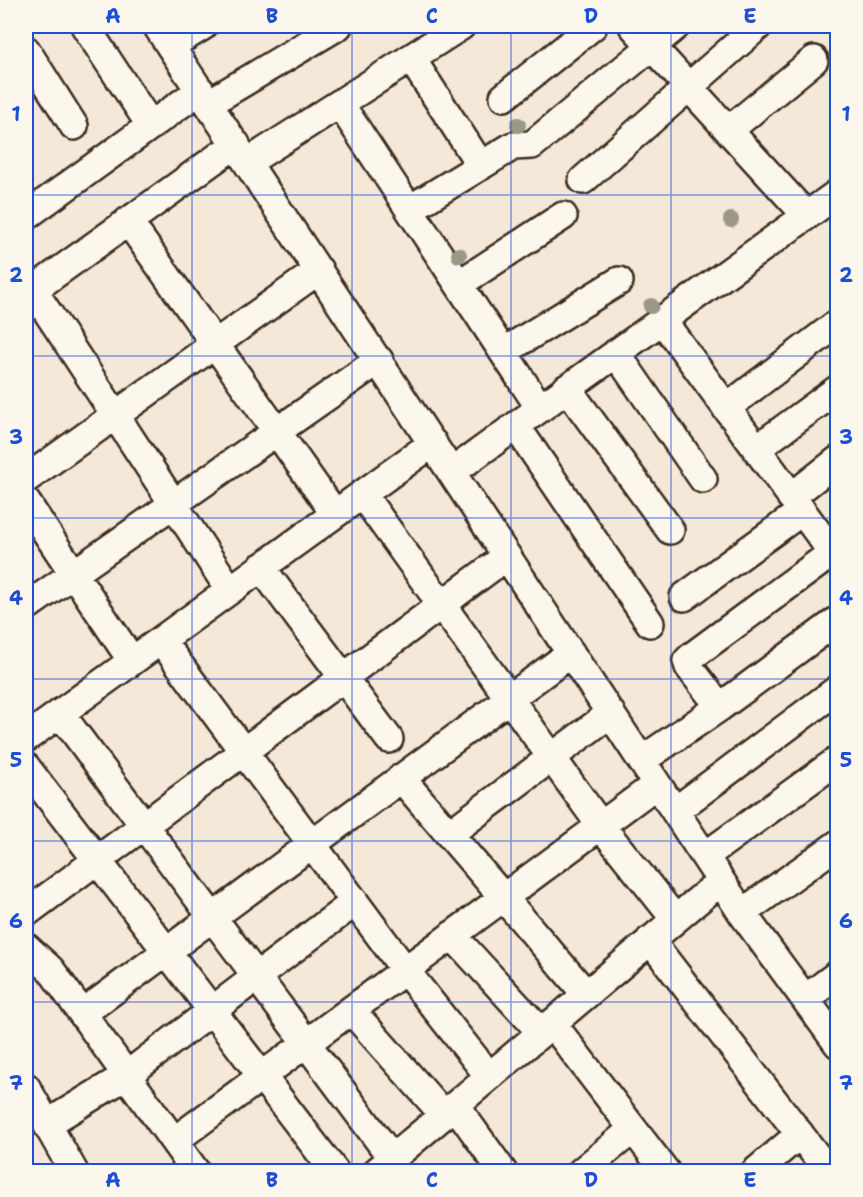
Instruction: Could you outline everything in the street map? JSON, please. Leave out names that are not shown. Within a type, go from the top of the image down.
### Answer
[{"type":"street","points":[[85,26],[151,126]]},
{"type":"street","points":[[203,26],[164,36],[742,913],[837,1044]]},
{"type":"street","points":[[26,216],[151,126],[338,26]]},
{"type":"street","points":[[504,97],[593,26]]},
{"type":"street","points":[[633,26],[806,215]]},
{"type":"street","points":[[410,209],[513,146],[532,145],[676,26]]},
{"type":"street","points":[[583,180],[688,85],[758,26]]},
{"type":"street","points":[[230,590],[115,415],[29,293],[128,221],[242,153],[340,104],[457,27]]},
{"type":"street","points":[[26,50],[74,126]]},
{"type":"street","points":[[411,58],[481,166]]},
{"type":"street","points":[[729,130],[814,60]]},
{"type":"street","points":[[340,104],[540,408]]},
{"type":"street","points":[[452,472],[837,193]]},
{"type":"street","points":[[459,284],[563,216]]},
{"type":"street","points":[[128,221],[335,514]]},
{"type":"street","points":[[26,479],[319,270]]},
{"type":"street","points":[[503,352],[619,281]]},
{"type":"street","points":[[662,320],[835,556],[696,652],[687,661],[720,707]]},
{"type":"street","points":[[726,408],[837,323]]},
{"type":"street","points":[[616,353],[703,479]]},
{"type":"street","points":[[26,607],[278,433],[379,360]]},
{"type":"street","points":[[567,388],[670,530]]},
{"type":"street","points":[[756,449],[837,389]]},
{"type":"street","points":[[516,426],[650,622]]},
{"type":"street","points":[[29,726],[60,713],[433,443]]},
{"type":"street","points":[[684,597],[796,504],[837,460]]},
{"type":"street","points":[[362,494],[601,826],[675,919]]},
{"type":"street","points":[[26,501],[132,661]]},
{"type":"street","points":[[26,913],[507,556]]},
{"type":"street","points":[[261,567],[389,739]]},
{"type":"street","points":[[642,760],[720,707],[837,620]]},
{"type":"street","points":[[161,640],[405,970],[489,1076]]},
{"type":"street","points":[[82,1013],[571,653]]},
{"type":"street","points":[[675,811],[837,689]]},
{"type":"street","points":[[60,713],[307,1043],[384,1165],[721,880]]},
{"type":"street","points":[[448,834],[610,713]]},
{"type":"street","points":[[705,856],[837,760]]},
{"type":"street","points":[[26,767],[335,1172]]},
{"type":"street","points":[[401,778],[586,994]]},
{"type":"street","points":[[174,1141],[657,784]]},
{"type":"street","points":[[742,913],[837,844]]},
{"type":"street","points":[[47,1124],[127,1075],[355,902]]},
{"type":"street","points":[[452,935],[547,1028],[633,1129],[666,1172]]},
{"type":"street","points":[[650,940],[829,1172]]},
{"type":"street","points":[[26,947],[51,969],[196,1172]]},
{"type":"street","points":[[805,999],[837,974]]},
{"type":"street","points":[[351,1010],[449,1110],[503,1172]]},
{"type":"street","points":[[26,1087],[72,1171]]},
{"type":"street","points":[[581,1172],[633,1129]]},
{"type":"street","points":[[755,1172],[800,1134]]}]
